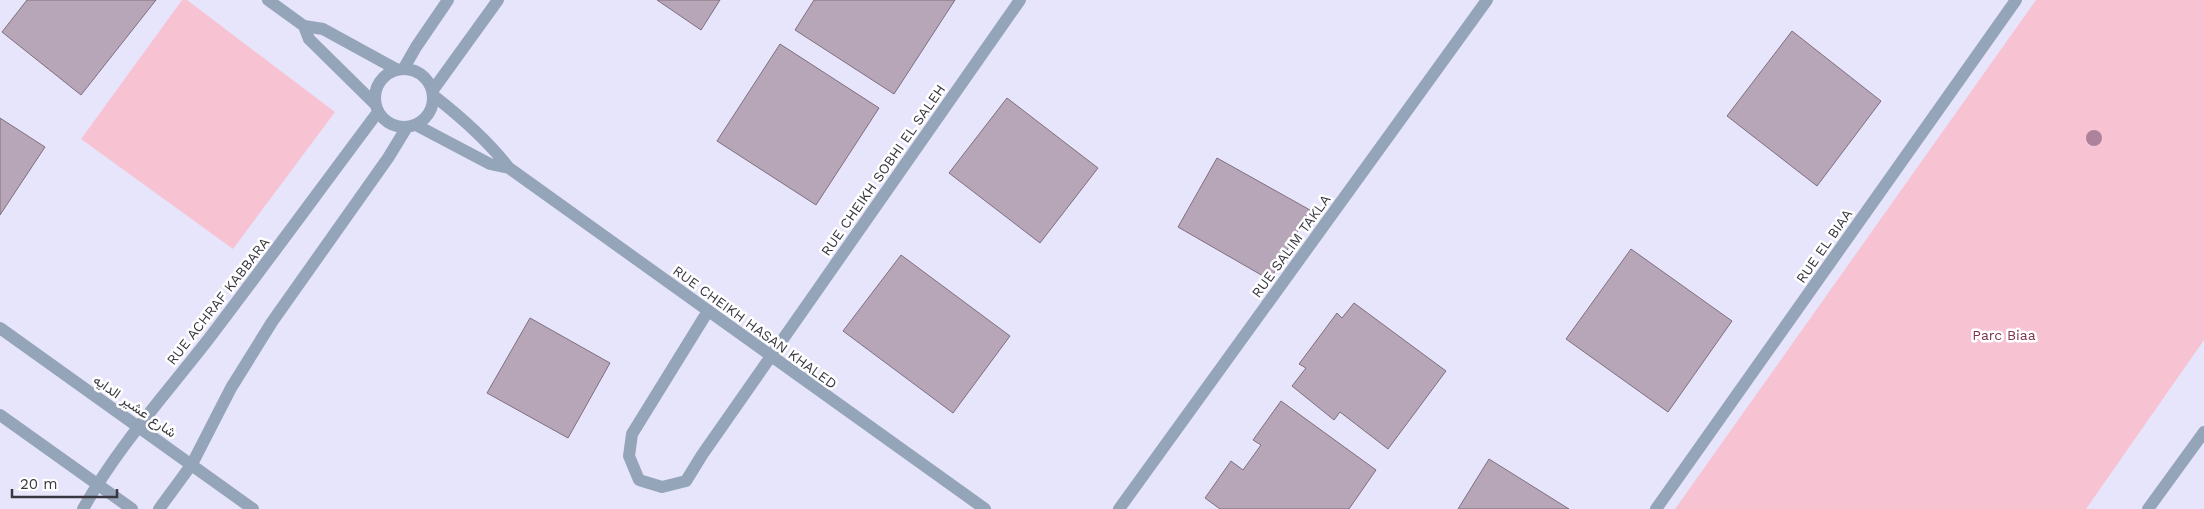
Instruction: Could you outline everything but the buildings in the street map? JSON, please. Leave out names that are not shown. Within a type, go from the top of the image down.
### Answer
[{"type":"street","points":[[268,0],[304,26],[323,28],[400,69]]},
{"type":"street","points":[[400,69],[448,0]]},
{"type":"street","points":[[433,93],[498,0]]},
{"type":"street","name":"RUE CHEIKH SOBHI EL SALEH","points":[[708,311],[632,434],[629,456],[639,480],[662,487],[686,480],[1020,0]]},
{"type":"street","name":"RUE SALIM TAKLA","points":[[1119,509],[1487,0]]},
{"type":"street","name":"RUE EL BIAA","points":[[1656,509],[2016,0]]},
{"type":"street","points":[[304,26],[309,39],[377,109],[386,121],[396,126],[411,126]]},
{"type":"street","points":[[159,509],[192,464],[249,356],[411,126],[426,118],[432,108],[433,93],[425,77],[412,69],[400,69],[386,75],[379,84],[375,94],[377,109]]},
{"type":"street","name":"RUE CHEIKH HASAN KHALED","points":[[433,93],[498,154],[508,168],[985,509]]},
{"type":"street","name":"RUE ACHRAF KABBARA","points":[[83,509],[97,484],[138,426],[254,280],[377,109]]},
{"type":"street","name":"RUE CHEIKH HASAN KHALED","points":[[411,126],[490,164],[508,168]]},
{"type":"street","name":"شارع عشير الدايه","points":[[0,328],[253,509]]},
{"type":"street","points":[[0,416],[132,509]]},
{"type":"street","points":[[2148,509],[2204,432]]},
{"type":"green space","points":[[182,0],[187,0],[335,112],[233,249],[81,139]]},
{"type":"green space","name":"Parc Biaa","points":[[2036,0],[2204,0],[2204,340],[2086,509],[1675,509]]}]
